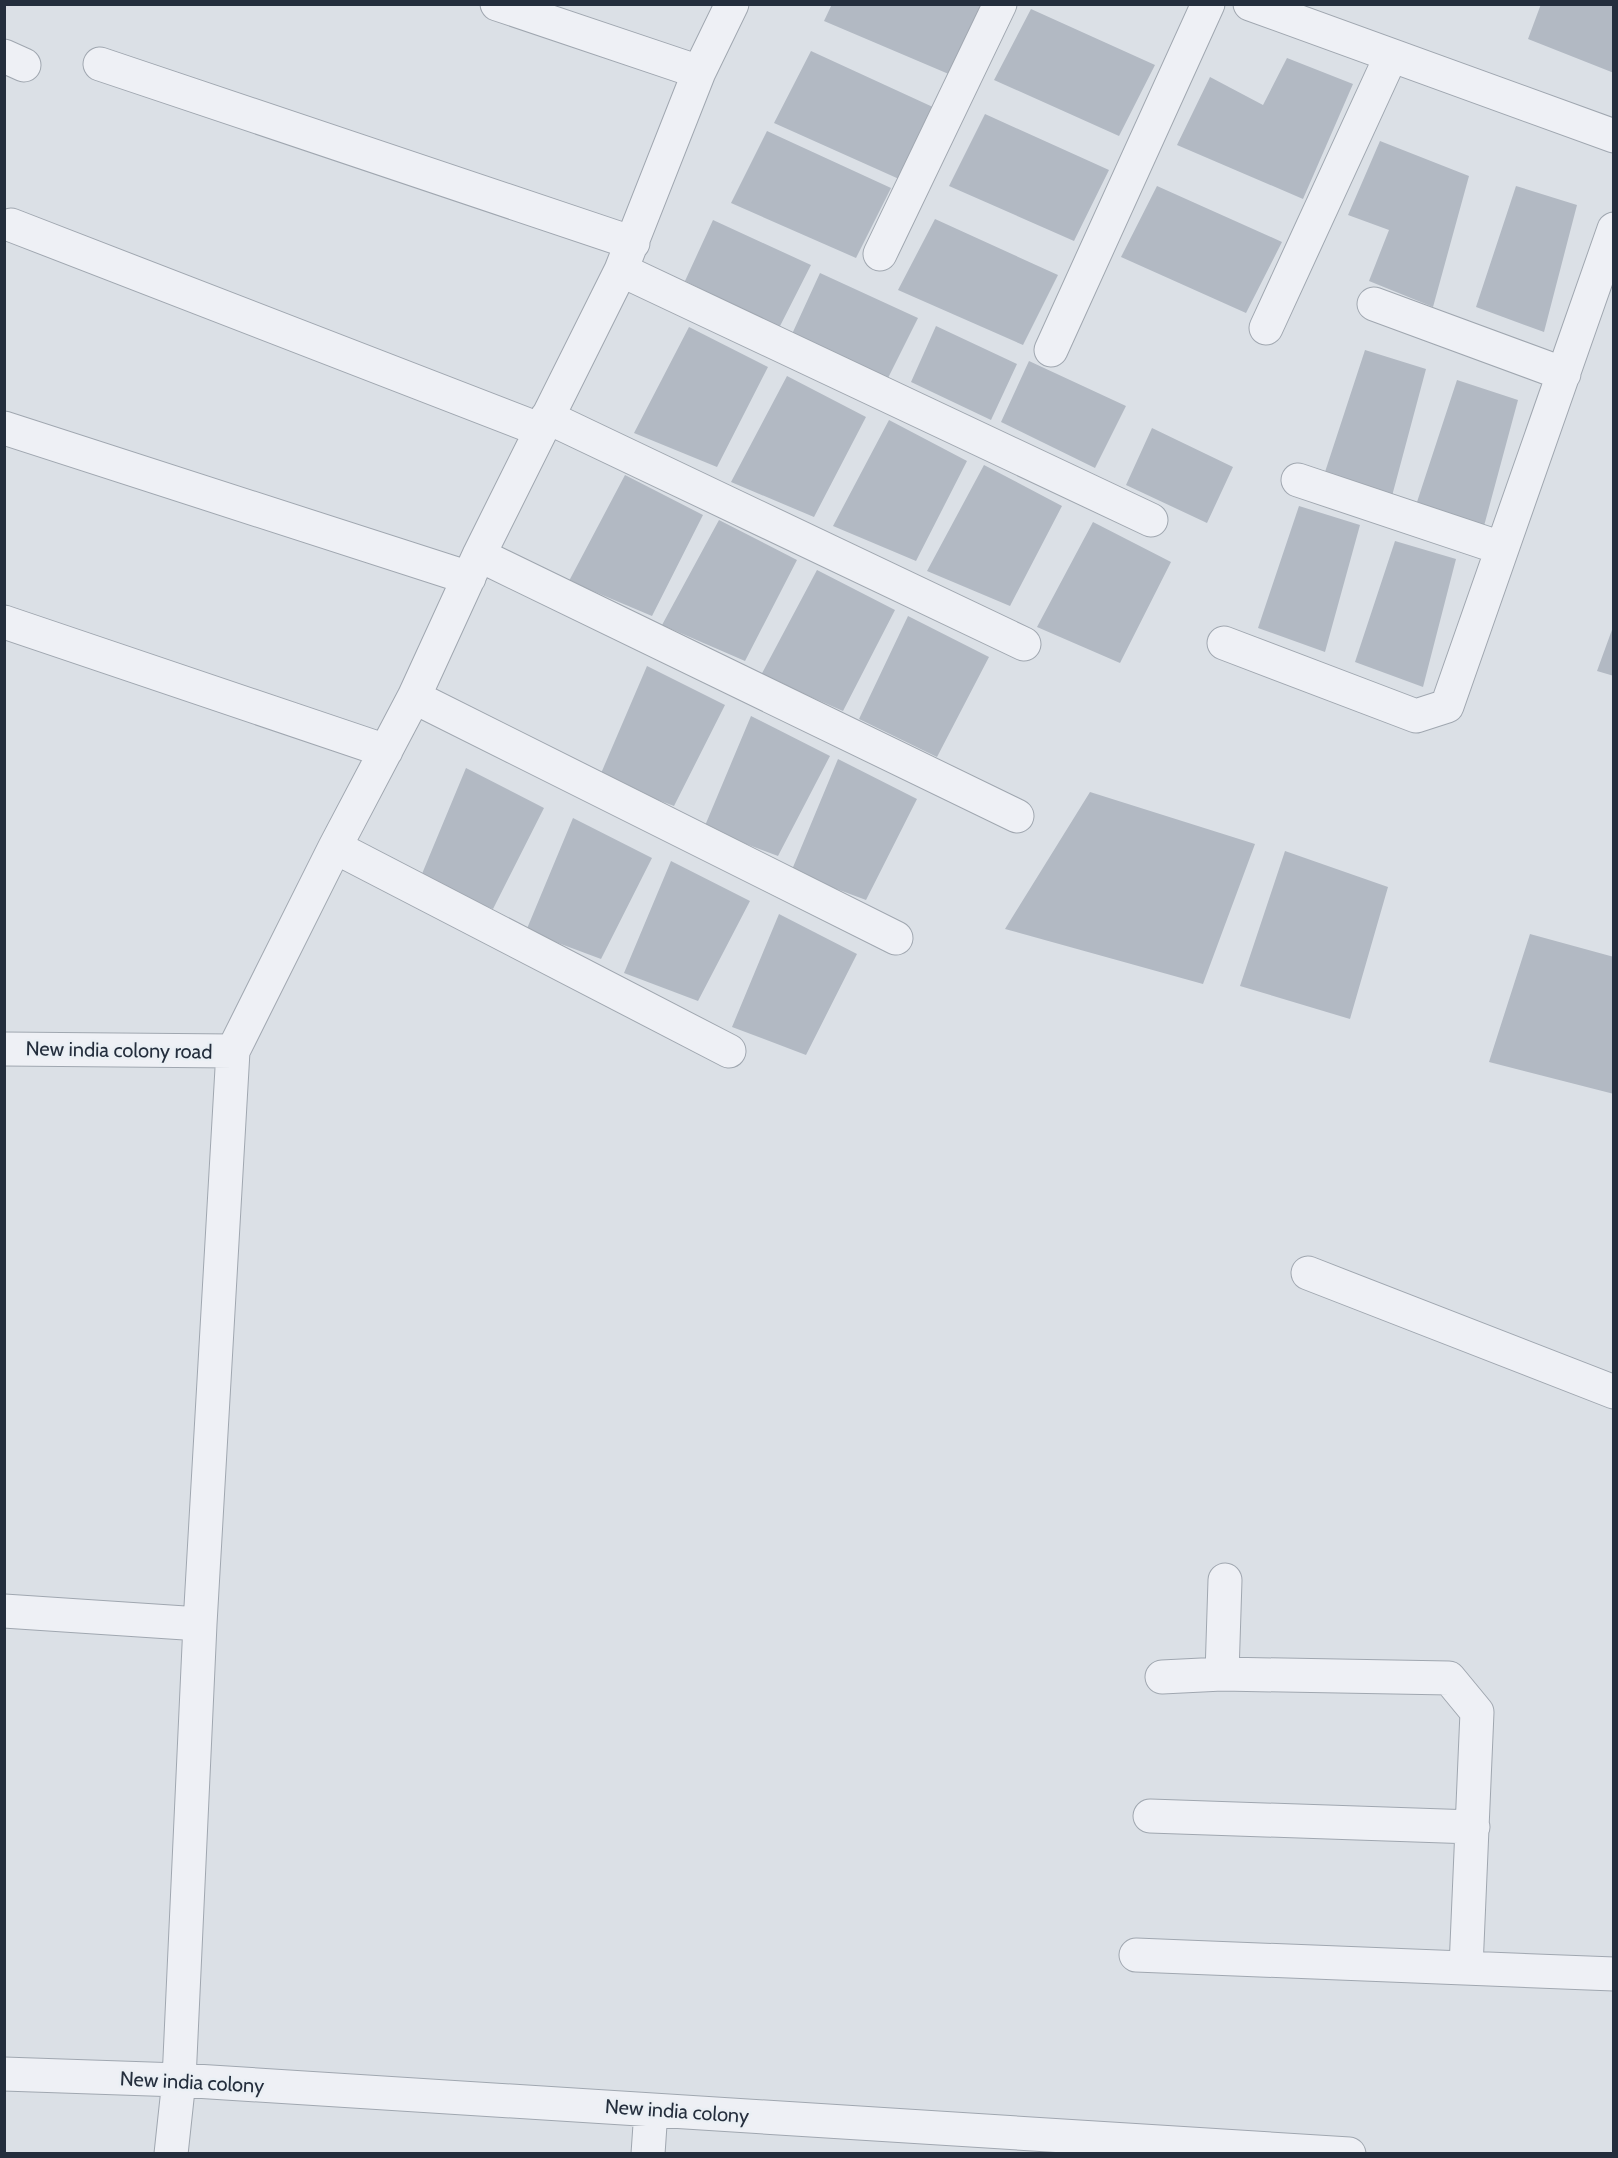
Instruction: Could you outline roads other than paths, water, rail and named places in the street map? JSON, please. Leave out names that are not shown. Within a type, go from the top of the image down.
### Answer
[{"type":"street","points":[[497,4],[699,72]]},
{"type":"street","points":[[171,2154],[179,2080],[200,1624],[233,1052],[335,847],[414,697],[474,566],[627,256],[699,72],[732,4]]},
{"type":"street","points":[[880,254],[1000,4]]},
{"type":"street","points":[[1051,350],[1208,4]]},
{"type":"street","points":[[1260,6],[1614,136]]},
{"type":"street","points":[[1266,328],[1391,56]]},
{"type":"street","points":[[100,64],[627,256],[1151,520]]},
{"type":"street","points":[[11,225],[544,424],[1024,644]]},
{"type":"street","points":[[1224,643],[1416,716],[1447,706],[1614,228]]},
{"type":"street","points":[[1374,304],[1564,374]]},
{"type":"street","points":[[4,428],[474,566],[1017,816]]},
{"type":"street","points":[[1298,480],[1501,548]]},
{"type":"street","points":[[4,622],[386,751]]},
{"type":"street","points":[[414,697],[896,938]]},
{"type":"street","points":[[335,847],[729,1051]]},
{"type":"street","name":"New india colony road","points":[[4,1049],[233,1052]]},
{"type":"street","points":[[1308,1273],[1614,1392]]},
{"type":"street","points":[[1222,1674],[1225,1580]]},
{"type":"street","points":[[4,1611],[200,1624]]},
{"type":"street","points":[[1162,1677],[1222,1674],[1449,1678],[1477,1712],[1466,1968]]},
{"type":"street","points":[[1150,1816],[1473,1827]]},
{"type":"street","points":[[1136,1956],[1614,1974]]},
{"type":"street","name":"New india colony","points":[[4,2074],[179,2080],[1349,2154]]},
{"type":"street","points":[[648,2154],[651,2110]]}]
